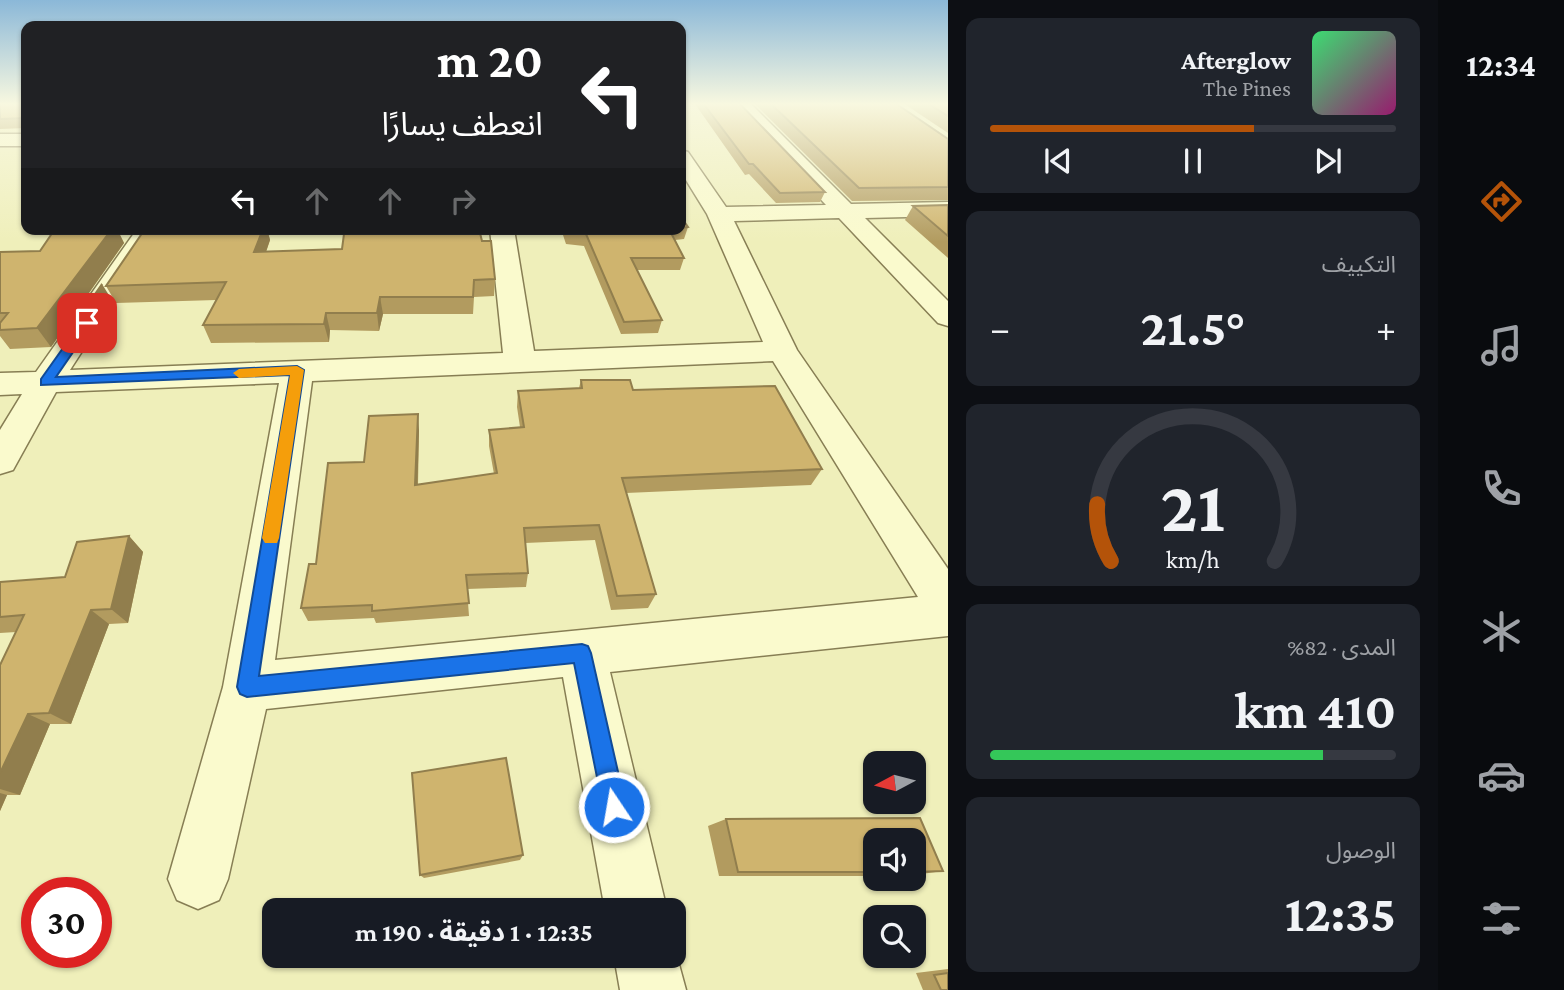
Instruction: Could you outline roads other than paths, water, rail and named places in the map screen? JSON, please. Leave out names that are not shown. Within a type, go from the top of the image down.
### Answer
[{"type":"street","points":[[784,149],[948,317]]},
{"type":"street","points":[[686,164],[719,214],[782,351],[948,606]]},
{"type":"street","points":[[719,214],[948,209]]},
{"type":"street","points":[[0,460],[46,382],[145,235]]},
{"type":"street","points":[[503,235],[520,361]]},
{"type":"street","points":[[0,384],[782,351]]},
{"type":"street","points":[[198,879],[247,687],[297,370]]},
{"type":"street","points":[[247,687],[948,615]]},
{"type":"street","points":[[582,653],[633,898]]},
{"type":"street","points":[[648,968],[653,990]]}]
